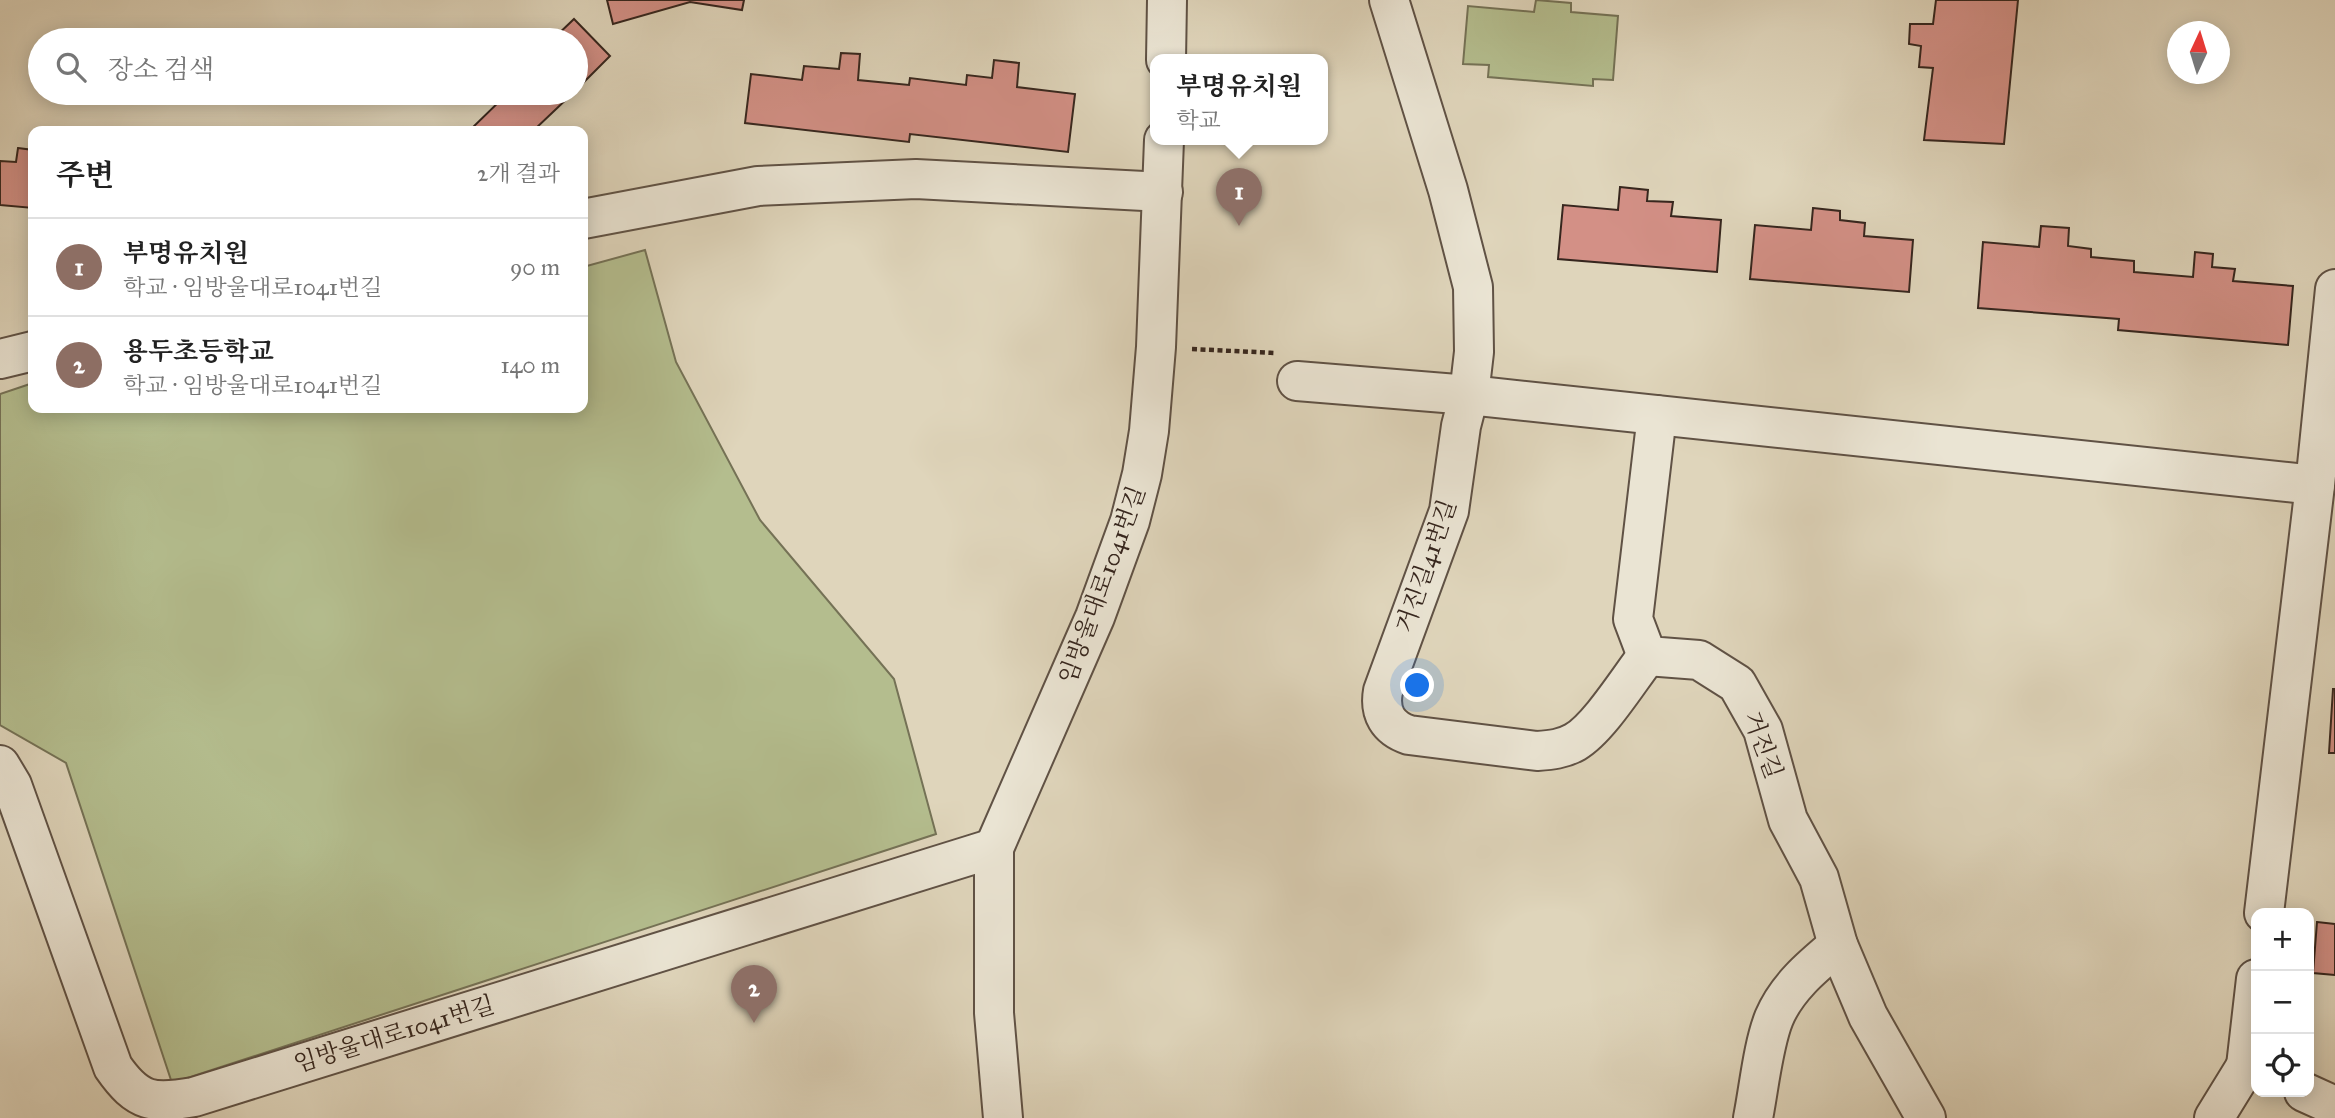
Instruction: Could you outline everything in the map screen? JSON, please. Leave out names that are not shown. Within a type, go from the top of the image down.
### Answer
[{"type":"street","points":[[1166,54],[1167,0]]},
{"type":"street","name":"거진길41번길","points":[[1389,0],[1448,190],[1473,287],[1474,352],[1449,511],[1382,691],[1381,702],[1389,724],[1409,735],[1537,751],[1558,750],[1576,741],[1592,728],[1647,656]]},
{"type":"street","name":"임방울대로1041번길","points":[[1003,1118],[995,1013],[994,848],[1096,617],[1130,521],[1142,474],[1149,431],[1156,347],[1164,145]]},
{"type":"street","points":[[588,218],[758,186],[916,179],[1163,192]]},
{"type":"street","points":[[2265,908],[2315,485],[2335,289]]},
{"type":"street","points":[[0,359],[28,352]]},
{"type":"street","points":[[1297,381],[1469,395],[2315,485]]},
{"type":"street","points":[[1647,656],[1633,619],[1657,415]]},
{"type":"street","name":"거진길","points":[[1647,656],[1699,660],[1737,684],[1763,730],[1788,820],[1819,878],[1838,945],[1868,1016],[1926,1118]]},
{"type":"street","name":"임방울대로1041번길","points":[[0,765],[12,785],[113,1068],[125,1085],[138,1096],[157,1102],[194,1097],[994,848]]},
{"type":"street","points":[[1753,1118],[1774,1018],[1786,996],[1808,970],[1838,945]]},
{"type":"street","points":[[2214,1118],[2251,1068]]},
{"type":"street","points":[[2314,1097],[2335,1106]]},
{"type":"path","points":[[1156,347],[1294,355],[1297,381]]},
{"type":"green space","points":[[1536,0],[1571,3],[1571,12],[1618,16],[1613,80],[1593,79],[1593,86],[1488,77],[1489,65],[1463,64],[1468,6],[1534,12]]},
{"type":"green space","points":[[645,250],[676,362],[760,520],[894,679],[936,834],[172,1083],[66,763],[0,725],[0,394],[28,385],[28,413],[588,413],[588,266]]},
{"type":"building","points":[[607,0],[744,0],[742,10],[690,2],[613,24]]},
{"type":"building","points":[[1936,0],[2018,0],[2004,144],[1924,140],[1933,68],[1919,67],[1921,46],[1909,44],[1910,24],[1933,24]]},
{"type":"building","points":[[574,19],[583,28],[565,28]]},
{"type":"building","points":[[588,33],[610,56],[588,78]]},
{"type":"building","points":[[841,53],[860,54],[858,80],[909,85],[910,78],[966,85],[967,75],[992,78],[994,60],[1019,63],[1017,87],[1075,94],[1068,152],[910,134],[909,142],[745,123],[751,74],[802,80],[804,66],[839,69]]},
{"type":"building","points":[[496,105],[560,105],[538,126],[474,126]]},
{"type":"building","points":[[18,148],[28,149],[28,208],[0,205],[0,161],[16,162]]},
{"type":"building","points":[[1620,187],[1648,190],[1647,201],[1673,202],[1671,216],[1721,220],[1717,272],[1558,259],[1563,205],[1618,210]]},
{"type":"building","points":[[1813,208],[1840,211],[1840,220],[1865,223],[1864,236],[1913,240],[1909,292],[1750,279],[1755,225],[1811,230]]},
{"type":"building","points":[[2041,226],[2069,228],[2068,246],[2091,249],[2091,257],[2134,261],[2134,272],[2193,277],[2195,252],[2213,254],[2212,267],[2235,269],[2233,281],[2293,286],[2288,345],[2118,330],[2119,319],[1978,308],[1983,242],[2039,247]]},
{"type":"building","points":[[2333,689],[2335,753],[2329,753]]},
{"type":"building","points":[[2317,922],[2335,924],[2335,975],[2314,973]]},
{"type":"place","name":"부명유치원","points":[[1239,226]]},
{"type":"place","name":"용두초등학교","points":[[754,1023]]}]
